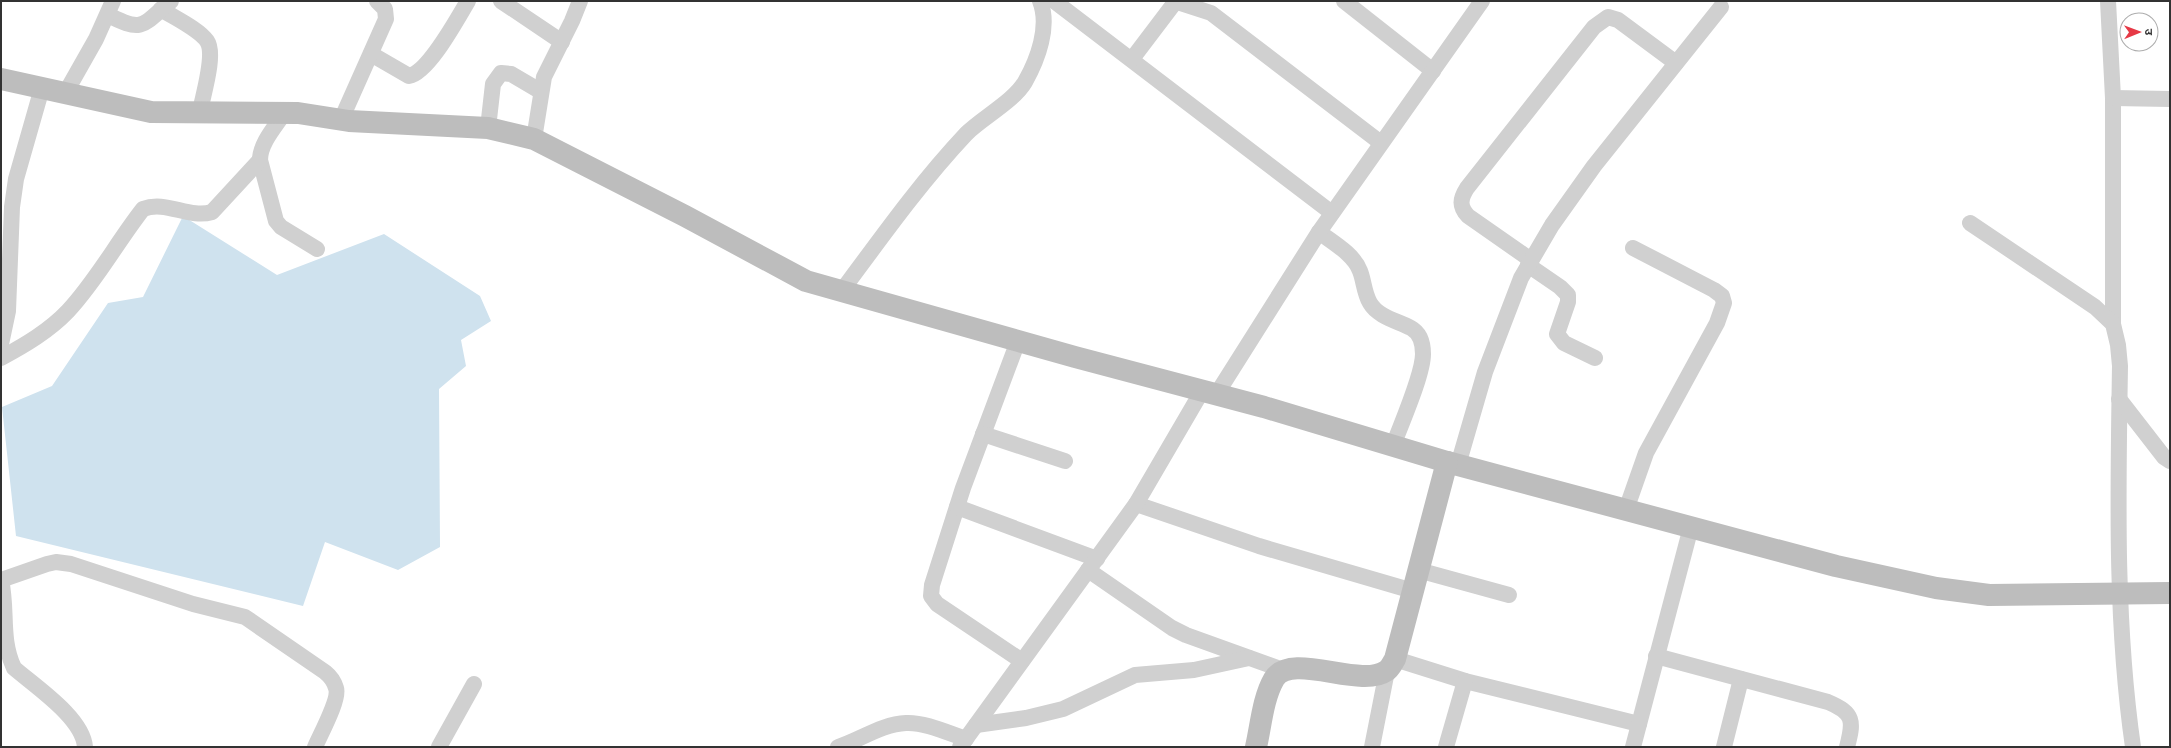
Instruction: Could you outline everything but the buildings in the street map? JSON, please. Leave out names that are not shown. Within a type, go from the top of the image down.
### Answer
[{"type":"street","points":[[371,54],[409,76],[415,75],[437,49],[468,1]]},
{"type":"street","points":[[501,1],[562,42]]},
{"type":"street","points":[[534,139],[540,91],[544,77],[562,42],[580,1]]},
{"type":"street","points":[[841,292],[929,175],[967,133],[1021,87],[1032,68],[1041,40],[1044,24],[1043,10],[1040,1]]},
{"type":"street","points":[[1054,1],[1332,213]]},
{"type":"street","points":[[1344,1],[1433,71]]},
{"type":"street","points":[[838,747],[889,726],[905,723],[916,723],[963,743],[1136,504],[1209,393],[1332,213],[1482,1]]},
{"type":"street","points":[[2108,1],[2112,98],[2113,324],[2118,345],[2120,399],[2120,592],[2124,661],[2133,747]]},
{"type":"street","points":[[1132,59],[1176,2],[1211,13],[1381,143]]},
{"type":"street","points":[[66,92],[110,8],[135,27],[142,25],[166,5],[208,42],[210,60],[200,111]]},
{"type":"street","points":[[341,120],[386,19],[386,5]]},
{"type":"street","points":[[1372,747],[1391,665],[1418,570],[1452,463],[1521,278],[1552,225],[1594,166],[1721,7]]},
{"type":"street","points":[[1595,358],[1560,340],[1557,334],[1557,329],[1568,302],[1568,295],[1530,263],[1468,216],[1462,209],[1461,203],[1467,188],[1594,27],[1608,17],[1618,20],[1676,63]]},
{"type":"street","points":[[488,128],[493,84],[501,74],[512,74],[540,91]]},
{"type":"street","points":[[1,79],[66,92],[151,112],[284,112],[331,117],[341,120],[488,128],[534,139],[685,216],[806,281],[841,292],[884,302],[1018,341],[1209,393],[1452,463],[1836,566],[1936,588],[1989,595],[2120,592],[2170,593]]},
{"type":"street","points":[[1,344],[4,319],[6,205],[16,179],[42,88]]},
{"type":"street","points":[[2112,98],[2170,99]]},
{"type":"street","points":[[284,112],[263,146],[260,152],[260,160],[276,221],[281,227],[317,249]]},
{"type":"street","points":[[1,358],[32,341],[68,311],[89,286],[143,209],[150,206],[163,206],[194,214],[212,212],[260,160]]},
{"type":"street","points":[[1970,223],[2095,307],[2113,324]]},
{"type":"street","points":[[1319,232],[1354,261],[1360,269],[1370,303],[1376,310],[1412,328],[1418,334],[1422,345],[1423,355],[1420,370],[1393,446]]},
{"type":"street","points":[[1626,510],[1646,453],[1717,323],[1724,303],[1722,296],[1714,290],[1633,248]]},
{"type":"street","points":[[1018,341],[957,507],[932,585],[932,596],[937,604],[1022,661]]},
{"type":"street","points":[[2120,399],[2164,457],[2170,461]]},
{"type":"street","points":[[983,434],[1065,461]]},
{"type":"street","points":[[1136,504],[1259,546],[1413,591]]},
{"type":"street","points":[[957,507],[1092,565],[1172,628],[1186,635],[1286,671]]},
{"type":"street","points":[[1633,747],[1691,527]]},
{"type":"street","points":[[86,747],[84,735],[68,714],[14,668],[3,645],[4,595],[1,580],[56,562],[71,564],[193,604],[245,617],[325,672],[337,688],[337,697],[314,747]]},
{"type":"street","points":[[1418,570],[1509,595]]},
{"type":"street","points":[[1656,656],[1828,702],[1842,708],[1850,718],[1852,728],[1846,747]]},
{"type":"street","points":[[976,725],[1052,712],[1075,704],[1135,675],[1194,670],[1249,658]]},
{"type":"street","points":[[1256,747],[1268,694],[1275,678],[1286,671],[1302,668],[1369,678],[1391,665],[1465,681],[1638,724]]},
{"type":"street","points":[[1724,747],[1741,679]]},
{"type":"street","points":[[1446,747],[1465,681]]},
{"type":"street","points":[[440,747],[474,684]]},
{"type":"water","points":[[183,216],[277,275],[384,234],[480,296],[491,321],[461,340],[466,366],[439,389],[440,547],[398,570],[325,542],[303,606],[16,536],[2,407],[52,386],[108,303],[143,297]]}]
